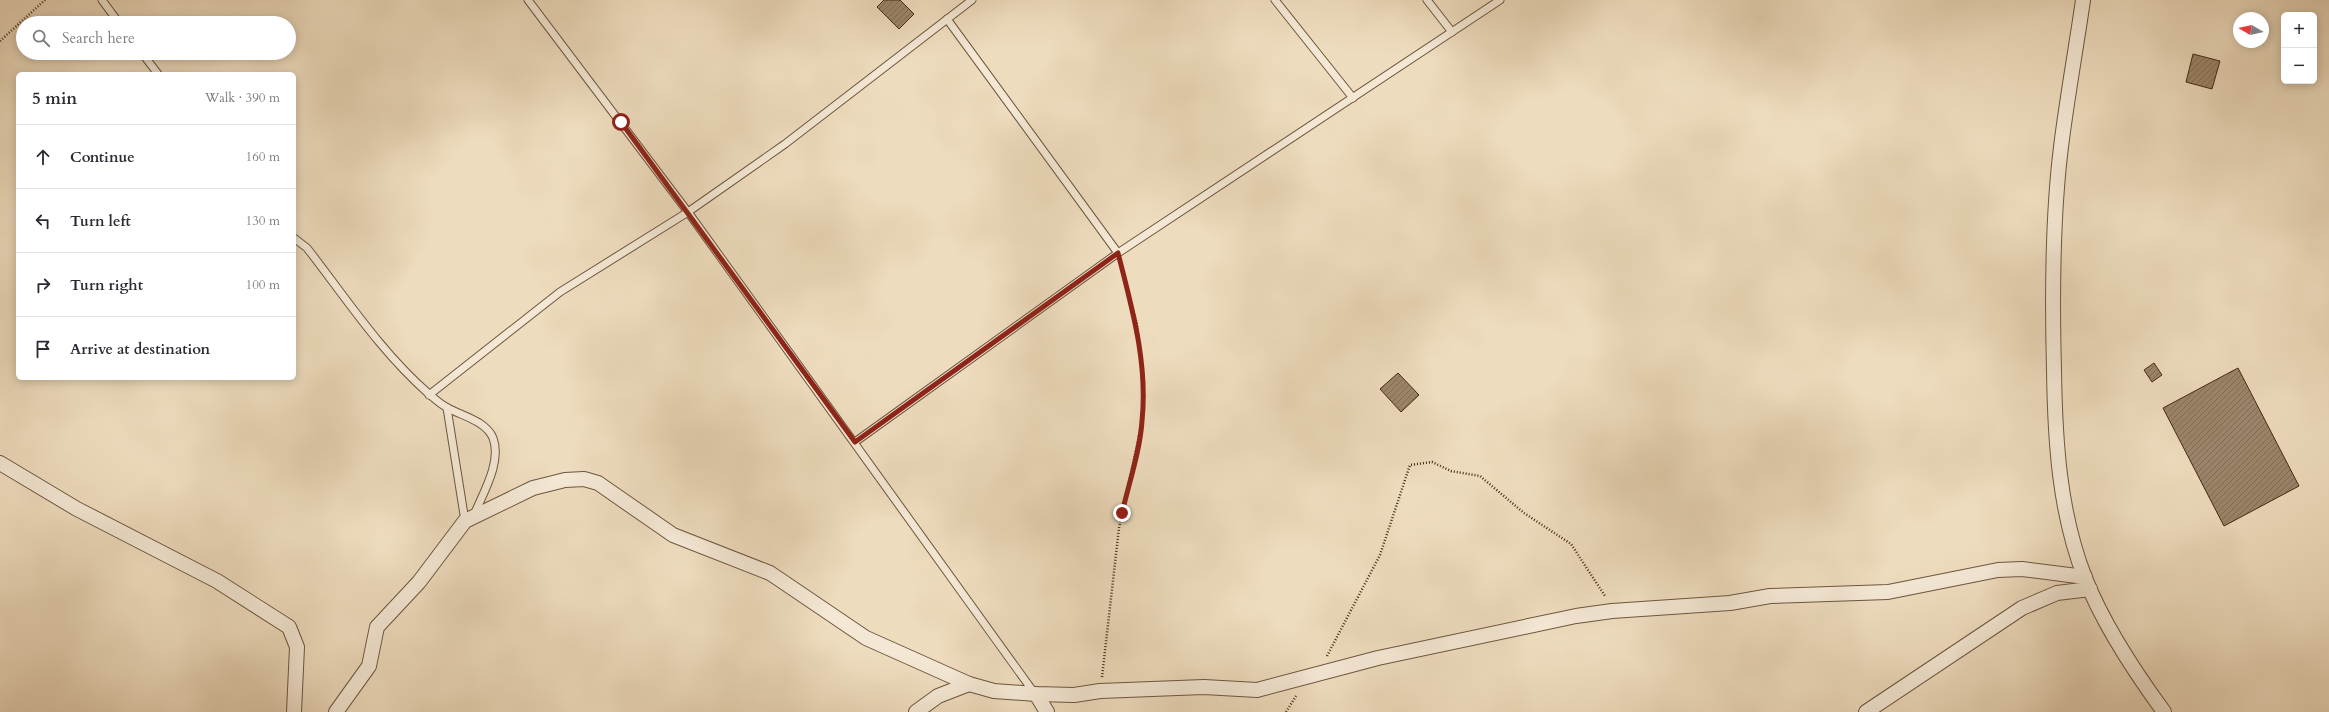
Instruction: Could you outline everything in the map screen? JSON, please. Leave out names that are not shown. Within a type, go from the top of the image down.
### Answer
[{"type":"street","points":[[2084,0],[2061,147],[2057,185],[2053,342],[2055,409],[2063,494],[2072,537],[2087,583],[2105,621],[2164,712]]},
{"type":"street","points":[[0,463],[77,509],[217,580],[288,627],[297,647],[294,712]]},
{"type":"street","points":[[336,712],[369,666],[377,627],[419,582],[469,518],[533,488],[565,480],[584,479],[598,483],[673,535],[770,573],[866,638],[969,684],[994,691],[1036,694],[1074,695],[1100,691],[1204,687],[1257,690],[1386,656],[1576,616],[1612,611],[1730,603],[1770,596],[1888,592],[1998,570],[2022,569],[2087,583]]},
{"type":"street","points":[[1866,712],[2022,608],[2057,593],[2087,583]]},
{"type":"street","points":[[916,712],[938,696],[969,684]]},
{"type":"street","points":[[1036,694],[1047,712]]},
{"type":"lane","points":[[102,0],[114,16]]},
{"type":"lane","points":[[528,0],[688,212],[1036,694]]},
{"type":"lane","points":[[429,394],[560,292],[688,212],[785,144],[972,0]]},
{"type":"lane","points":[[1275,0],[1353,98]]},
{"type":"lane","points":[[1427,0],[1452,32]]},
{"type":"lane","points":[[855,442],[1118,253],[1500,0]]},
{"type":"lane","points":[[947,19],[1118,253]]},
{"type":"lane","points":[[147,60],[156,72]]},
{"type":"lane","points":[[296,240],[307,248],[341,295],[393,360],[446,408],[475,420],[486,428],[492,436],[496,449],[492,469],[469,518]]},
{"type":"lane","points":[[446,408],[469,518]]},
{"type":"path","points":[[27,16],[45,0]]},
{"type":"path","points":[[0,41],[16,26]]},
{"type":"path","points":[[1100,691],[1119,528],[1142,422],[1144,381],[1137,324],[1118,253]]},
{"type":"path","points":[[1317,674],[1380,555],[1410,465],[1432,462],[1451,471],[1480,476],[1524,513],[1571,544],[1599,585],[1612,611]]},
{"type":"building","points":[[884,0],[900,0],[914,14],[899,29],[877,7]]},
{"type":"building","points":[[2193,54],[2220,61],[2212,89],[2186,82]]},
{"type":"building","points":[[2154,363],[2162,375],[2152,382],[2144,370]]},
{"type":"building","points":[[2238,368],[2299,486],[2224,526],[2163,408]]},
{"type":"building","points":[[1398,373],[1419,395],[1401,412],[1380,389]]},
{"type":"route","points":[[621,122],[855,442],[1055,300],[1118,253],[1137,324],[1144,381],[1142,422],[1122,513]]}]
